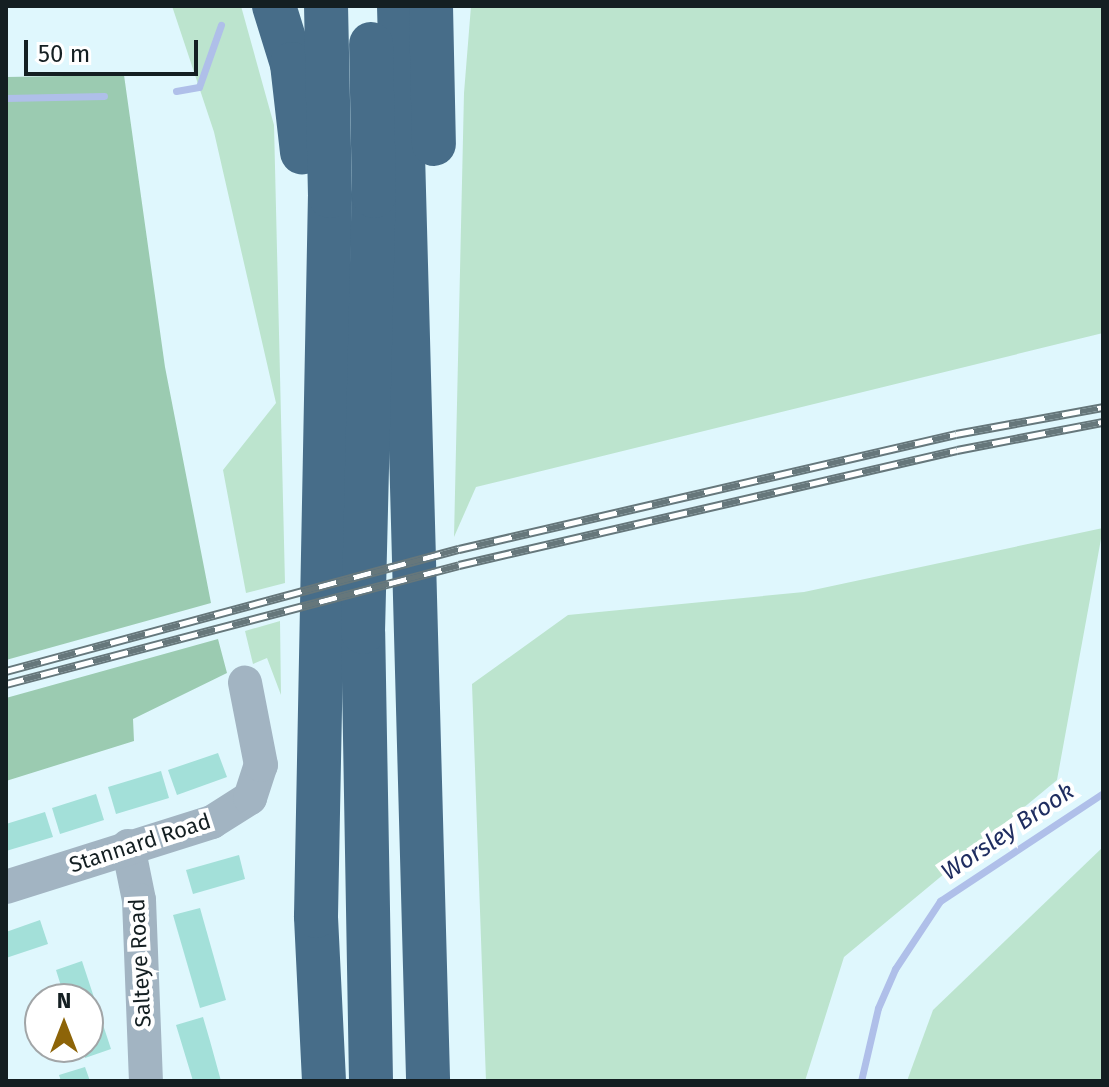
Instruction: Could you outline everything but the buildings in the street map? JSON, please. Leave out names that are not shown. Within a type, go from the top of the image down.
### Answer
[{"type":"highway","points":[[274,6],[297,93],[310,247],[326,345]]},
{"type":"highway","points":[[324,1081],[316,900],[330,196],[326,6]]},
{"type":"highway","points":[[371,6],[374,196],[363,648],[371,1081]]},
{"type":"highway","points":[[399,6],[428,1081]]},
{"type":"highway","points":[[421,806],[429,702],[435,196],[431,6]]},
{"type":"highway","points":[[435,196],[454,6]]},
{"type":"street","name":"Stannard Road","points":[[6,887],[212,822],[250,798],[261,765],[245,683]]},
{"type":"street","name":"Salteye Road","points":[[128,846],[139,900],[146,1081]]},
{"type":"green space","points":[[172,6],[241,6],[274,125],[285,583],[246,593],[223,470],[276,403],[214,132]]},
{"type":"green space","points":[[471,6],[1103,6],[1103,333],[476,487],[454,537],[464,93]]},
{"type":"green space","points":[[124,75],[165,367],[211,603],[6,660],[6,77]]},
{"type":"green space","points":[[1103,528],[1057,780],[844,957],[805,1081],[486,1081],[472,684],[568,615],[804,592]]},
{"type":"green space","points":[[280,621],[281,695],[267,658],[253,664],[245,631]]},
{"type":"green space","points":[[218,639],[227,673],[133,719],[134,741],[6,781],[6,698]]},
{"type":"green space","points":[[1103,847],[1103,1081],[907,1081],[933,1010]]},
{"type":"waterway","points":[[176,91],[199,87],[221,25]]},
{"type":"waterway","points":[[6,98],[104,96]]},
{"type":"waterway","name":"Worsley Brook","points":[[861,1081],[878,1008],[895,969],[940,901],[1103,793]]},
{"type":"railway","points":[[6,671],[459,549],[956,434],[1103,407]]},
{"type":"railway","points":[[6,684],[459,565],[957,450],[1103,422]]}]
